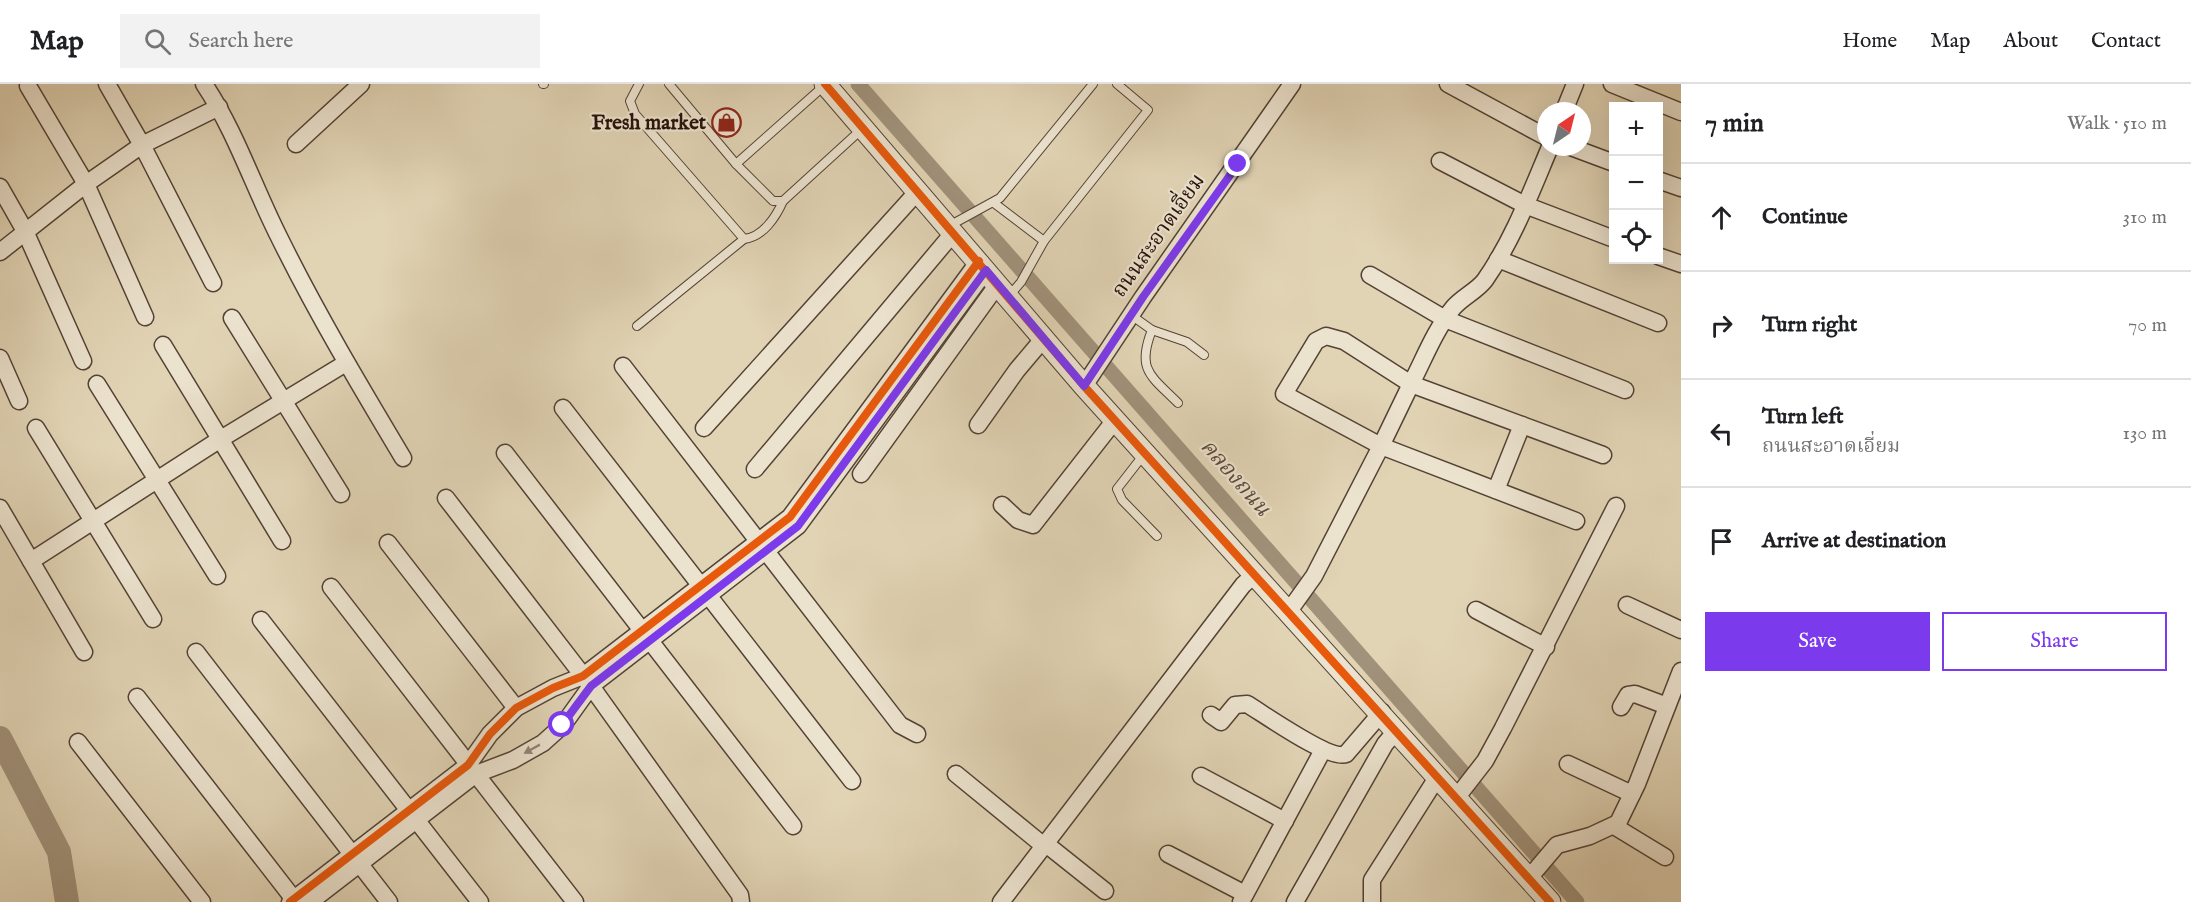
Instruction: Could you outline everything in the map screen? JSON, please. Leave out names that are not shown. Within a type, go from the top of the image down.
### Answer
[{"type":"street","points":[[106,84],[142,144],[213,283]]},
{"type":"street","points":[[204,84],[219,107],[280,239],[346,363],[403,458]]},
{"type":"street","points":[[825,84],[918,191],[955,226],[1044,338],[1088,379],[1115,420],[1255,574],[1292,606],[1438,776],[1460,793],[1533,873],[1550,902]]},
{"type":"street","name":"ถนนสะอาดเอี่ยม","points":[[1088,379],[1292,84]]},
{"type":"street","points":[[1448,84],[1537,132]]},
{"type":"street","points":[[1568,102],[1575,84]]},
{"type":"street","points":[[1612,84],[1681,112]]},
{"type":"street","points":[[296,144],[353,86]]},
{"type":"street","points":[[28,87],[86,184],[145,317]]},
{"type":"street","points":[[0,252],[86,184],[142,144],[219,107]]},
{"type":"street","points":[[1591,154],[1609,161]]},
{"type":"street","points":[[1292,606],[1314,576],[1445,319],[1455,305],[1483,283],[1498,259],[1525,206],[1546,156]]},
{"type":"street","points":[[1440,161],[1525,206],[1609,237]]},
{"type":"street","points":[[1663,181],[1681,188]]},
{"type":"street","points":[[0,187],[26,231],[83,361]]},
{"type":"street","points":[[704,428],[918,191]]},
{"type":"street","points":[[755,469],[955,226]]},
{"type":"street","points":[[1663,257],[1681,264]]},
{"type":"street","points":[[1498,259],[1658,323]]},
{"type":"street","points":[[1370,275],[1445,319],[1625,390]]},
{"type":"street","points":[[861,474],[999,279]]},
{"type":"street","points":[[137,697],[297,901],[472,770],[513,760],[543,743],[562,725],[587,681],[762,546],[816,492],[999,279]]},
{"type":"street","points":[[232,318],[341,494]]},
{"type":"street","points":[[1576,521],[1381,446],[1284,394],[1316,341],[1326,336],[1344,341],[1410,384],[1603,455]]},
{"type":"street","points":[[978,425],[1017,370],[1044,338]]},
{"type":"street","points":[[163,345],[282,541]]},
{"type":"street","points":[[0,358],[19,401]]},
{"type":"street","points":[[31,561],[158,482],[219,440],[346,363]]},
{"type":"street","points":[[623,366],[900,725],[917,734]]},
{"type":"street","points":[[97,384],[217,576]]},
{"type":"street","points":[[563,408],[852,781]]},
{"type":"street","points":[[1002,505],[1018,520],[1033,525],[1115,420]]},
{"type":"street","points":[[1496,490],[1522,425]]},
{"type":"street","points":[[36,429],[153,619]]},
{"type":"street","points":[[505,453],[793,826]]},
{"type":"street","points":[[446,498],[587,681],[740,896],[741,902]]},
{"type":"street","points":[[1460,793],[1485,761],[1546,647],[1616,506]]},
{"type":"street","points":[[0,508],[84,652]]},
{"type":"street","points":[[388,543],[516,708]]},
{"type":"street","points":[[1001,902],[1243,585],[1255,574]]},
{"type":"street","points":[[331,587],[575,902]]},
{"type":"street","points":[[1628,605],[1681,630]]},
{"type":"street","points":[[1476,610],[1546,647]]},
{"type":"street","points":[[261,620],[480,902]]},
{"type":"street","points":[[196,652],[389,902]]},
{"type":"street","points":[[1533,873],[1557,845],[1614,826],[1632,794],[1681,671]]},
{"type":"street","points":[[472,770],[490,734],[516,708],[553,688],[587,681]]},
{"type":"street","points":[[1621,707],[1628,695],[1635,694],[1667,706]]},
{"type":"street","points":[[1211,715],[1221,722],[1235,705],[1246,704],[1323,750],[1339,756],[1345,755],[1382,712]]},
{"type":"street","points":[[1294,902],[1385,744],[1396,729]]},
{"type":"street","points":[[78,742],[202,902]]},
{"type":"street","points":[[1168,854],[1243,898],[1323,750]]},
{"type":"street","points":[[1568,764],[1632,794]]},
{"type":"street","points":[[956,774],[1104,891]]},
{"type":"street","points":[[1372,902],[1372,880],[1438,776]]},
{"type":"street","points":[[1201,777],[1285,821]]},
{"type":"street","points":[[1614,826],[1665,856]]},
{"type":"lane","points":[[639,84],[630,101],[635,114],[744,239]]},
{"type":"lane","points":[[669,84],[736,164],[772,201],[783,201]]},
{"type":"lane","points":[[736,164],[825,84]]},
{"type":"lane","points":[[955,226],[990,205],[1093,84]]},
{"type":"lane","points":[[999,279],[1033,260],[1044,241],[1148,110],[1117,84]]},
{"type":"lane","points":[[638,326],[744,239],[759,233],[776,215],[783,201],[863,128]]},
{"type":"lane","points":[[990,205],[1044,241]]},
{"type":"lane","points":[[1126,322],[1187,342],[1204,355]]},
{"type":"lane","points":[[1152,330],[1143,361],[1148,373],[1178,403]]},
{"type":"lane","points":[[1145,453],[1117,489],[1122,500],[1157,536]]},
{"type":"waterway","name":"คลองถนน","points":[[858,84],[1577,902]]},
{"type":"waterway","points":[[0,738],[59,852],[67,902]]},
{"type":"cycle path","points":[[825,84],[1084,386],[1550,902]]},
{"type":"cycle path","points":[[290,902],[468,765],[490,734],[516,708],[553,688],[583,676],[790,517],[979,261]]},
{"type":"place","name":"Fresh market","points":[[727,123]]},
{"type":"route","points":[[562,725],[591,686],[798,526],[954,317],[986,270],[1084,386],[1143,297],[1238,164]]}]
